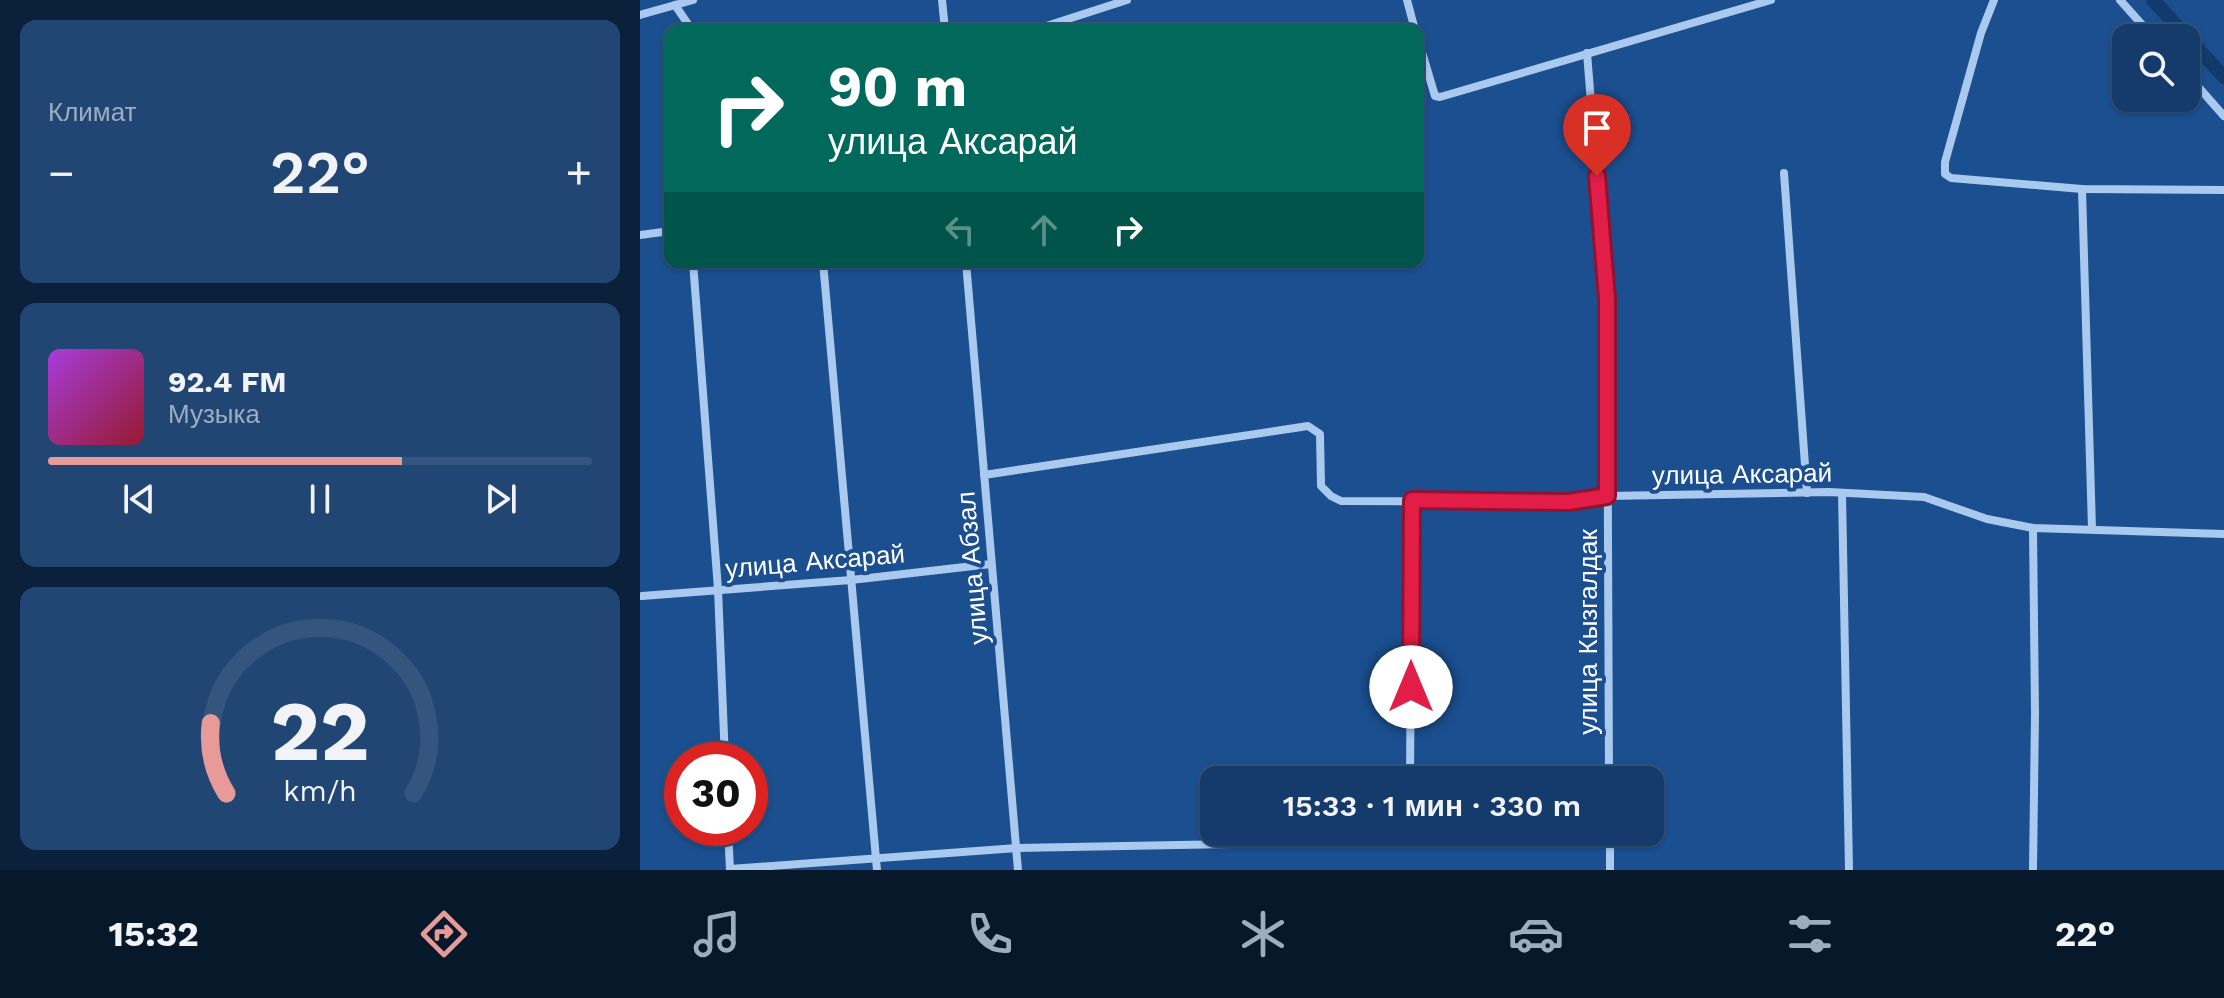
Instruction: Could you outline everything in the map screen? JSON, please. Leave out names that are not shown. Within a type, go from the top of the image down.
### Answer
[{"type":"street","points":[[640,15],[693,0]]},
{"type":"street","points":[[942,0],[944,24]]},
{"type":"street","points":[[1053,24],[1127,0]]},
{"type":"street","points":[[1407,0],[1413,24]]},
{"type":"street","points":[[1424,59],[1435,96],[1440,97],[1771,0]]},
{"type":"street","points":[[1994,0],[1977,47],[1945,162],[1945,174],[1951,178],[2082,189],[2224,190]]},
{"type":"street","points":[[2120,0],[2141,24]]},
{"type":"street","points":[[675,5],[688,24]]},
{"type":"street","name":"улица Кызгалдак","points":[[1587,53],[1607,299],[1609,766]]},
{"type":"street","points":[[2200,89],[2224,116]]},
{"type":"street","points":[[1784,173],[1807,493]]},
{"type":"street","points":[[2082,189],[2092,529]]},
{"type":"street","points":[[640,235],[664,232]]},
{"type":"street","points":[[693,268],[718,589],[724,742]]},
{"type":"street","points":[[824,268],[877,870]]},
{"type":"street","name":"улица Абзал","points":[[967,268],[1018,870]]},
{"type":"street","name":"улица Аксарай","points":[[984,475],[1308,426],[1320,434],[1321,486],[1341,501],[1569,502],[1607,496],[1842,493],[1924,497],[1987,519],[2033,528],[2224,534]]},
{"type":"street","points":[[1842,493],[1849,870]]},
{"type":"street","points":[[1410,766],[1412,500]]},
{"type":"street","points":[[2033,528],[2033,870]]},
{"type":"street","name":"улица Аксарай","points":[[642,596],[851,580],[991,564]]},
{"type":"street","points":[[729,846],[730,869],[1017,848],[1200,845]]},
{"type":"street","points":[[1610,846],[1610,870]]},
{"type":"waterway","points":[[2153,0],[2224,77]]},
{"type":"route","points":[[1411,687],[1412,500],[1569,502],[1607,496],[1607,299],[1597,176]]}]
